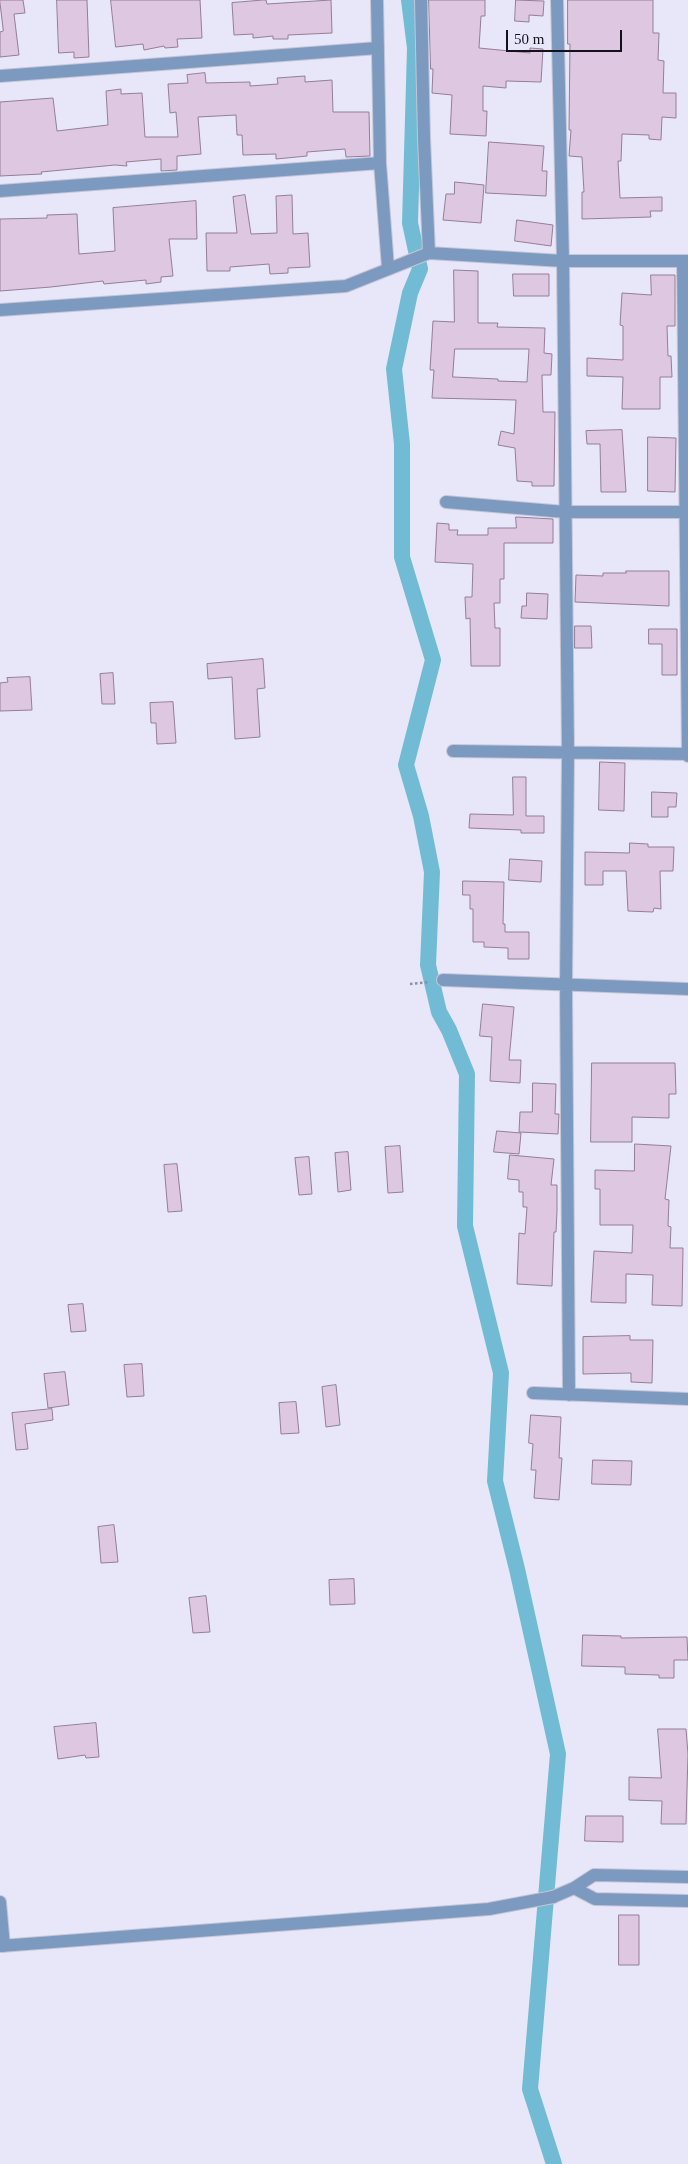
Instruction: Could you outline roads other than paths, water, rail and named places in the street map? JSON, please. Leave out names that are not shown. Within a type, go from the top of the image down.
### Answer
[{"type":"street","points":[[377,0],[380,163],[388,268]]},
{"type":"street","points":[[420,0],[429,253]]},
{"type":"street","points":[[557,0],[563,261],[568,753],[566,986],[569,1395]]},
{"type":"street","points":[[0,76],[378,48]]},
{"type":"street","points":[[0,190],[380,163]]},
{"type":"street","points":[[0,310],[346,286],[429,253],[563,261],[686,261],[688,754],[454,751]]},
{"type":"street","points":[[446,502],[565,512],[687,512]]},
{"type":"street","points":[[443,980],[688,989]]},
{"type":"street","points":[[533,1393],[688,1399]]},
{"type":"street","points":[[0,1902],[2,1946],[489,1909],[553,1897],[574,1888],[594,1875],[688,1876]]},
{"type":"street","points":[[574,1888],[595,1899],[688,1901]]},
{"type":"waterway","points":[[409,0],[415,48],[410,223],[420,269],[410,293],[394,369],[402,444],[402,557],[433,660],[406,765],[421,816],[432,872],[428,965],[439,1012],[449,1030],[467,1074],[465,1226],[501,1373],[495,1481],[517,1569],[558,1754],[530,2089],[554,2164]]}]
